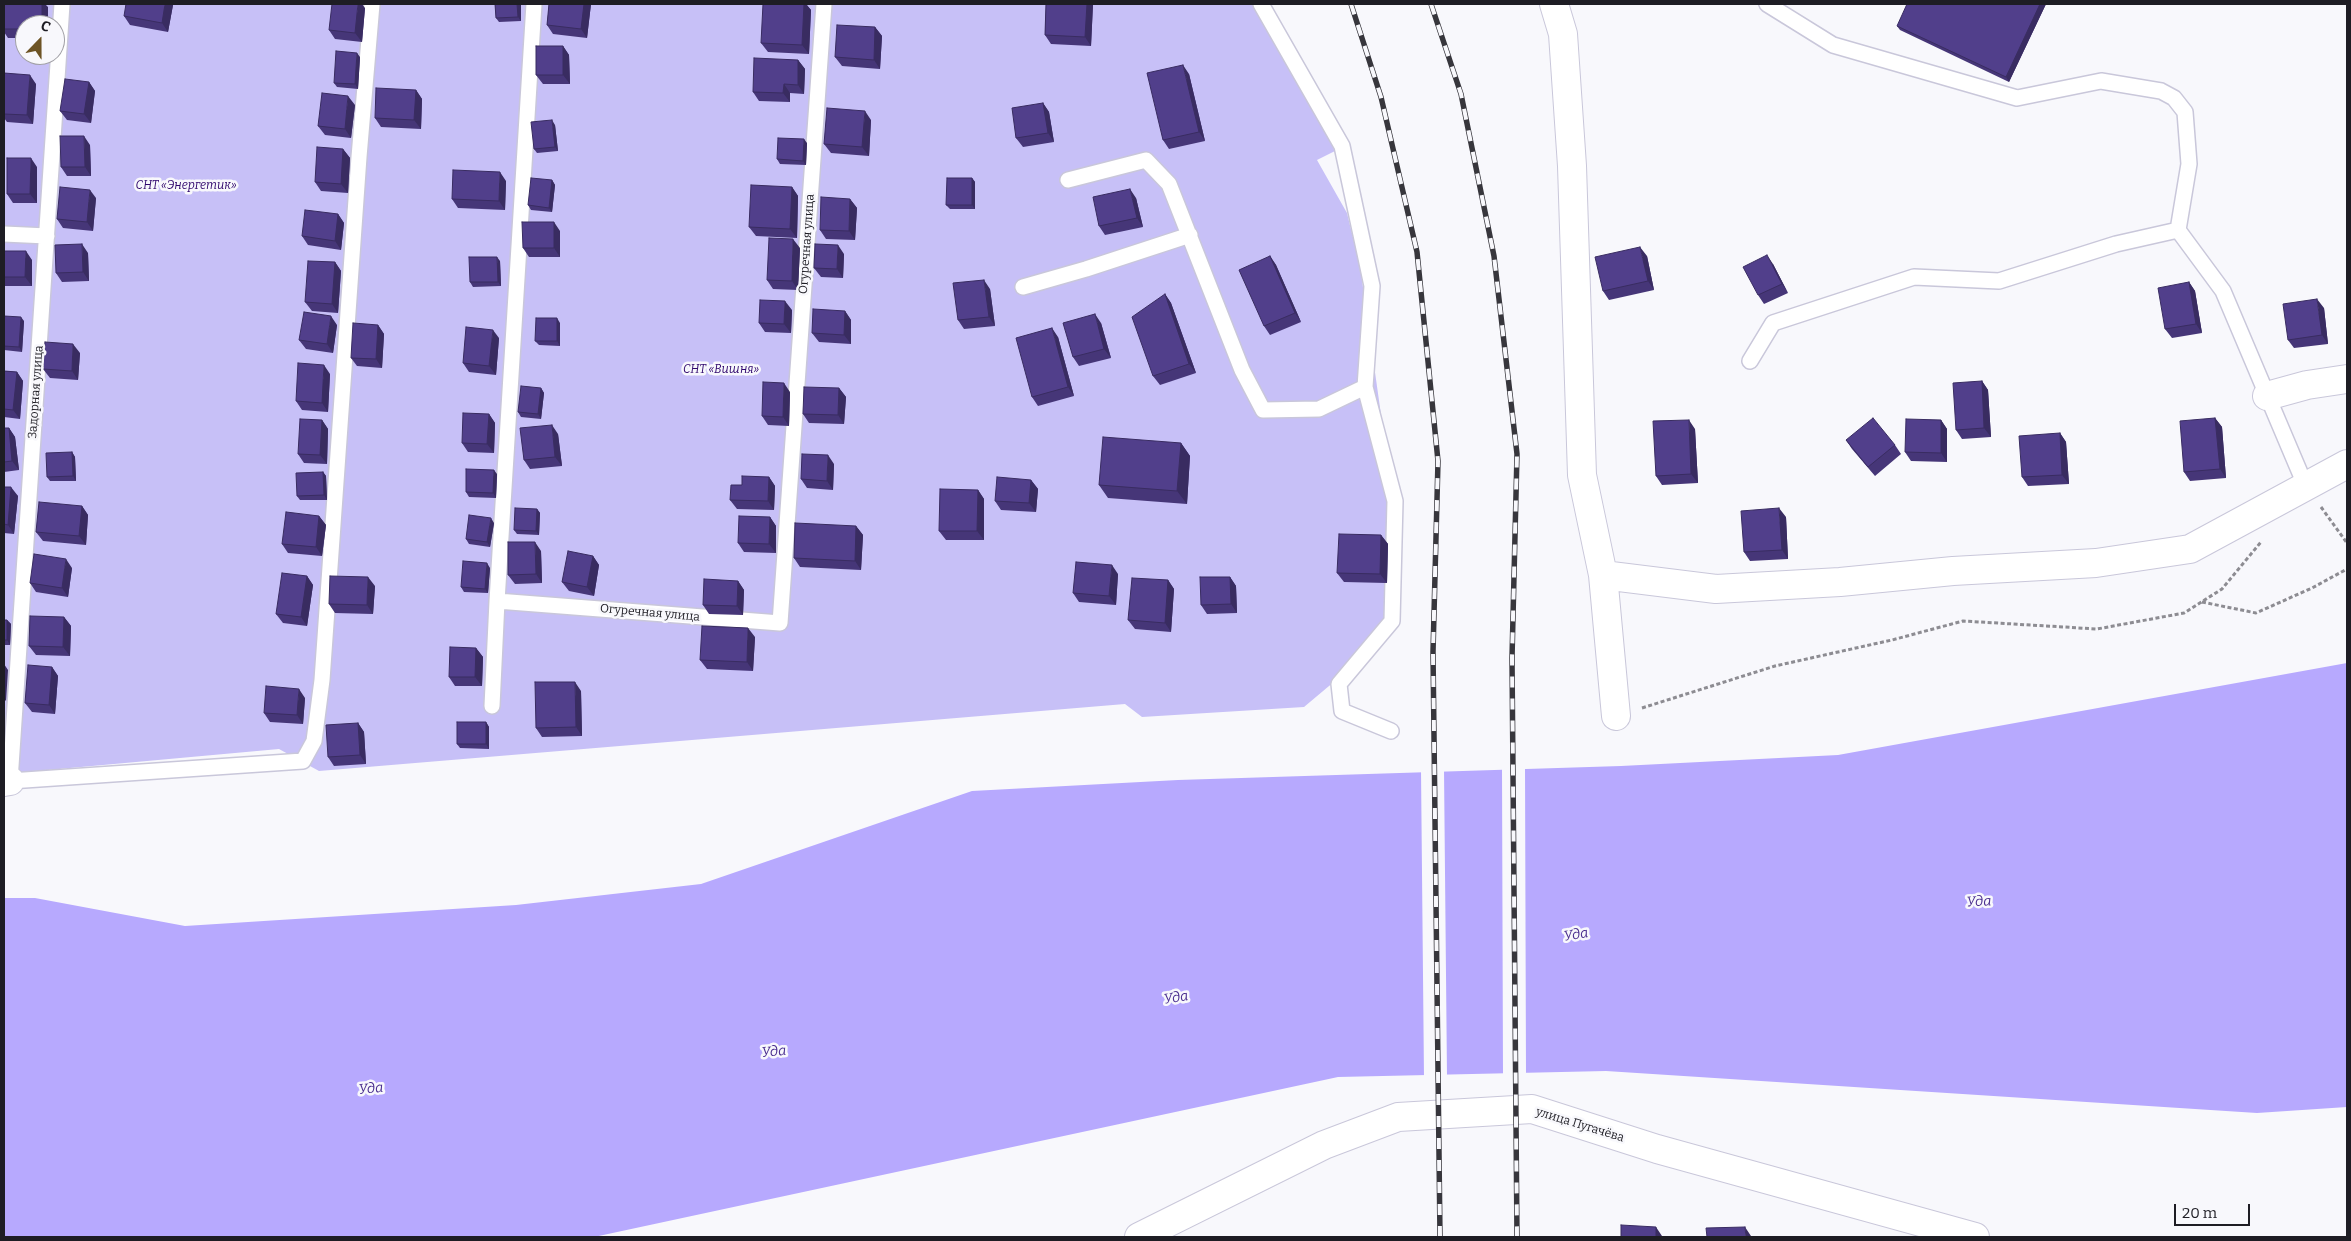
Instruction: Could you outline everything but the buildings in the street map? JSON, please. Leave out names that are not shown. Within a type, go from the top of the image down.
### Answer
[{"type":"street","points":[[1554,4],[1563,34],[1572,166],[1582,475],[1604,575],[1616,716]]},
{"type":"street","points":[[2267,396],[2307,385],[2347,379]]},
{"type":"street","points":[[1604,575],[1716,589],[1840,582],[1953,571],[2096,563],[2190,548],[2347,464]]},
{"type":"street","name":"улица Пугачёва","points":[[1139,1237],[1324,1145],[1398,1117],[1532,1109],[1657,1149],[1975,1237]]},
{"type":"lane","name":"Задорная улица","points":[[7,781],[62,4]]},
{"type":"lane","points":[[7,781],[303,761],[314,741],[322,680],[359,157],[372,4]]},
{"type":"lane","points":[[492,706],[534,4]]},
{"type":"lane","name":"Огуречная улица","points":[[498,600],[780,623],[824,4]]},
{"type":"lane","points":[[1261,4],[1342,146],[1372,286],[1365,387],[1394,501],[1392,621],[1339,684],[1342,711],[1390,731]]},
{"type":"lane","points":[[1767,4],[1833,45],[2017,98],[2101,81],[2161,91],[2174,98],[2185,112],[2189,164],[2178,230],[2223,291],[2306,487]]},
{"type":"lane","points":[[1068,180],[1146,160],[1169,184],[1242,370],[1263,410],[1319,408],[1365,387]]},
{"type":"lane","points":[[1750,361],[1773,323],[1914,277],[1999,282],[2116,244],[2178,230]]},
{"type":"lane","points":[[4,234],[47,236]]},
{"type":"lane","points":[[1023,287],[1086,269],[1190,235]]},
{"type":"path","points":[[2306,487],[2347,543]]},
{"type":"path","points":[[1616,716],[1775,666],[1892,640],[1963,621],[2097,629],[2184,613],[2222,589],[2264,538]]},
{"type":"path","points":[[2202,602],[2256,613],[2347,569]]},
{"type":"green space","name":"СНТ «Вишня»","points":[[4,4],[1257,4],[1335,151],[1317,160],[1347,213],[1360,266],[1398,535],[1394,611],[1335,681],[1304,707],[1142,717],[1125,704],[319,771],[279,749],[4,774]]},
{"type":"water","name":"Уда","points":[[2347,663],[2347,1107],[2257,1113],[1606,1071],[1338,1077],[594,1237],[4,1237],[4,898],[35,898],[185,926],[516,905],[701,884],[972,791],[1178,780],[1621,766],[1838,755]]},
{"type":"pier","points":[[1525,767],[1526,1075],[1503,1076],[1502,768]]},
{"type":"pier","points":[[1421,770],[1444,770],[1447,1077],[1424,1078]]},
{"type":"railway","points":[[1351,4],[1381,97],[1417,252],[1438,461],[1433,652],[1440,1237]]},
{"type":"railway","points":[[1431,4],[1461,94],[1494,256],[1517,454],[1512,658],[1517,1237]]},
{"type":"park label","name":"СНТ «Энергетик»","points":[[186,186]]}]
